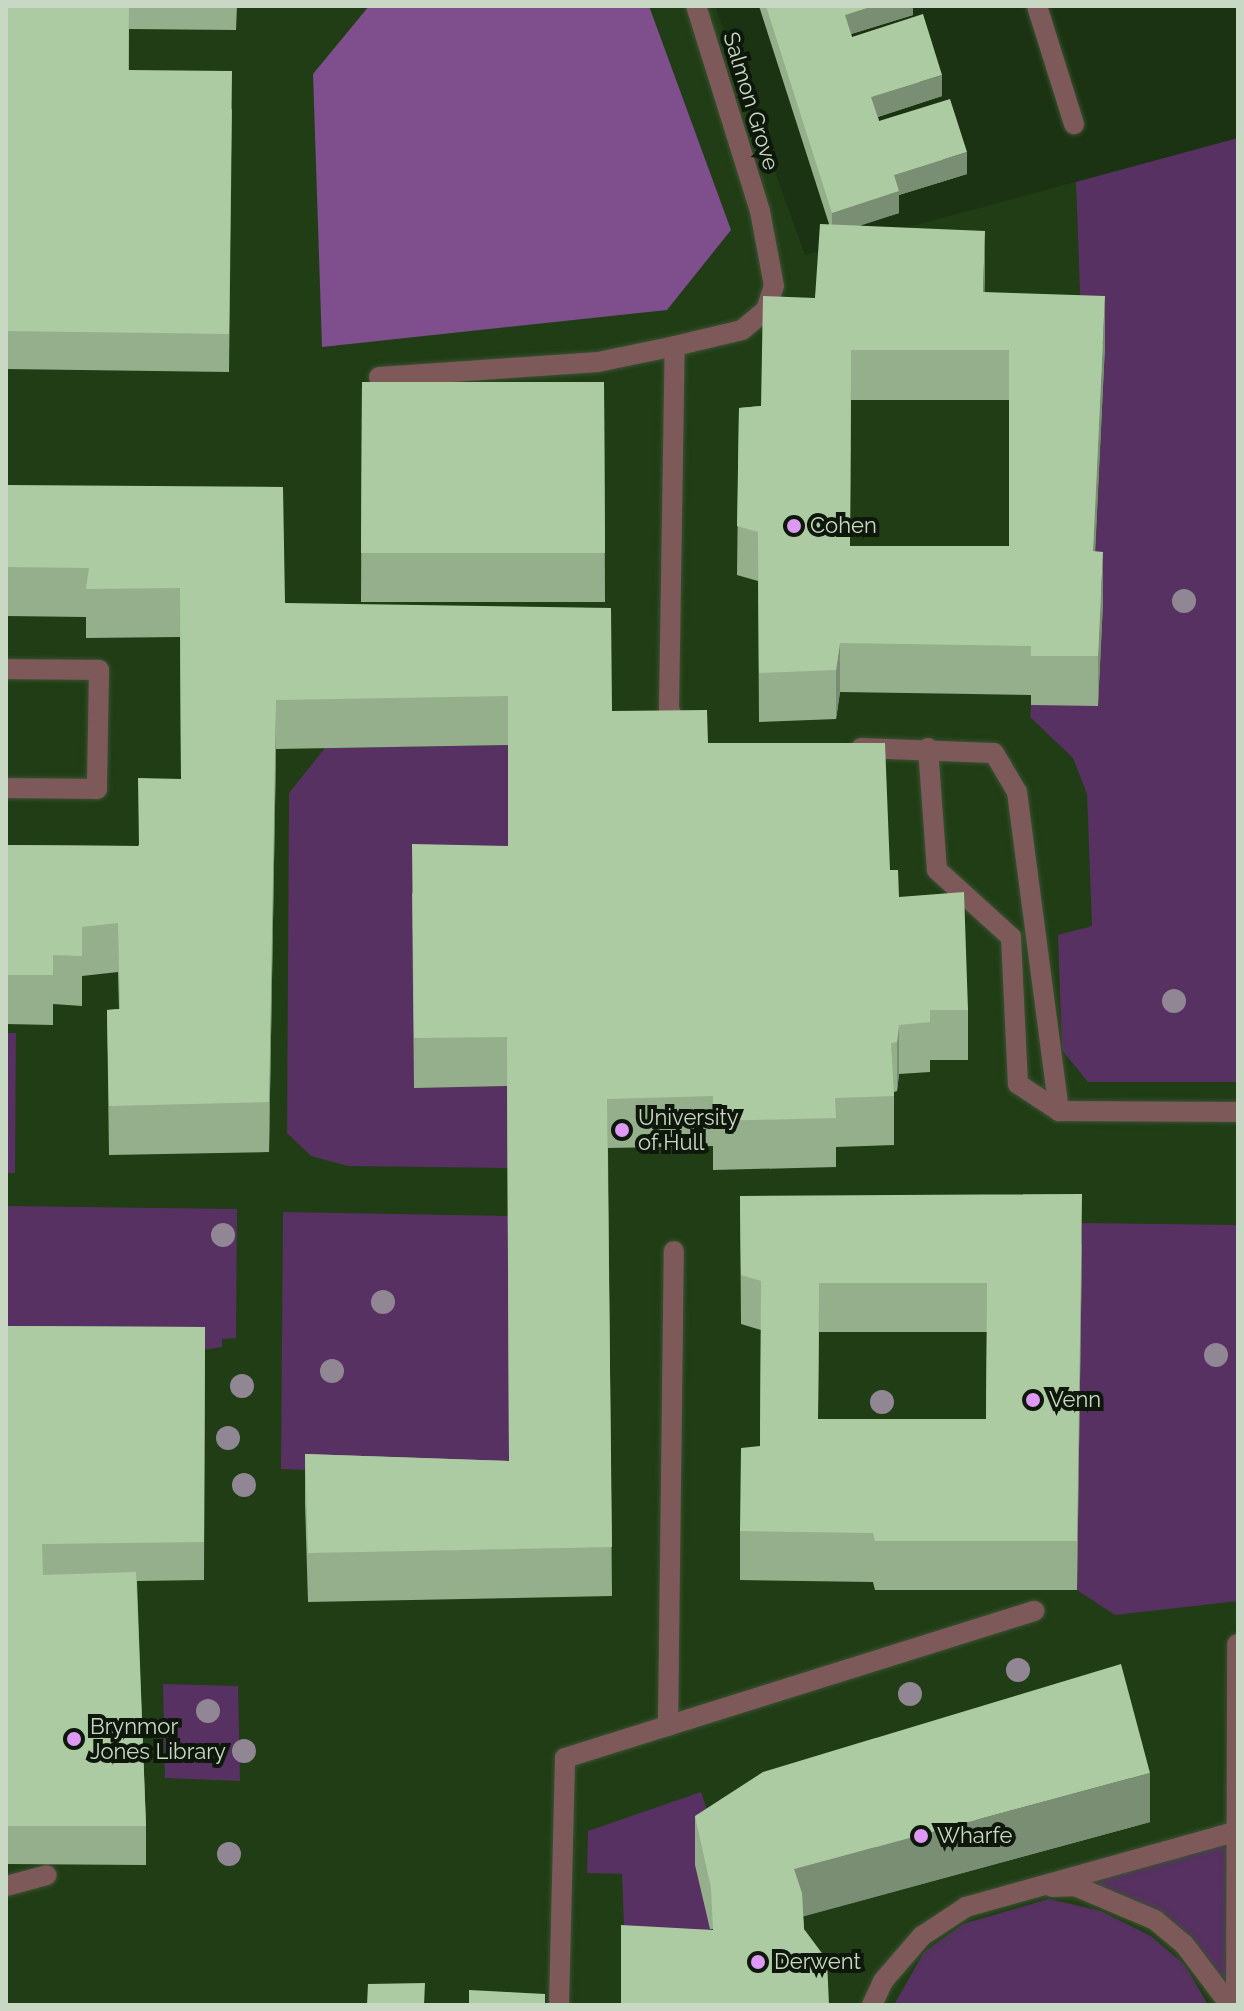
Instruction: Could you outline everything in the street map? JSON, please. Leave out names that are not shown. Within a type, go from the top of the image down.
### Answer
[{"type":"street","name":"Salmon Grove","points":[[379,377],[598,362],[742,330],[766,310],[774,286],[760,211],[696,6]]},
{"type":"street","points":[[1037,6],[1074,124]]},
{"type":"street","points":[[675,346],[669,708],[677,735],[704,745]]},
{"type":"street","points":[[6,669],[99,670],[97,789],[6,788]]},
{"type":"street","points":[[838,747],[928,748],[994,753],[1017,792],[1059,1111]]},
{"type":"street","points":[[928,748],[937,870],[1011,937],[1018,1084],[1059,1111],[1238,1112]]},
{"type":"street","points":[[668,1726],[674,1251]]},
{"type":"street","points":[[559,2005],[565,1758],[1035,1611]]},
{"type":"street","points":[[1236,2005],[1237,1644]]},
{"type":"street","points":[[872,2005],[883,1981],[922,1936],[966,1907],[1020,1889],[1236,1831]]},
{"type":"street","points":[[6,1886],[47,1875]]},
{"type":"street","points":[[1020,1889],[1075,1886],[1155,1920],[1184,1944],[1230,2005]]},
{"type":"shaded area","name":"University of Hull","points":[[6,6],[715,6],[805,255],[1238,138],[1238,2005],[6,2005]]},
{"type":"shaded area","points":[[369,6],[649,6],[731,230],[667,310],[322,347],[313,74]]},
{"type":"shaded area","points":[[1238,138],[1238,1082],[1088,1082],[1062,1050],[1058,935],[1092,926],[1087,794],[1073,758],[1030,717],[1031,705],[1098,705],[1103,602],[1093,600],[1105,345],[1082,344],[1076,182]]},
{"type":"shaded area","points":[[508,745],[508,895],[414,1087],[507,1086],[508,1168],[348,1166],[311,1156],[287,1133],[289,793],[325,748]]},
{"type":"shaded area","points":[[6,1033],[16,1033],[15,1173],[6,1173]]},
{"type":"shaded area","points":[[6,1206],[237,1209],[236,1338],[222,1339],[222,1347],[203,1350],[6,1356]]},
{"type":"shaded area","points":[[283,1212],[508,1216],[512,1478],[281,1469]]},
{"type":"shaded area","points":[[1082,1223],[1238,1225],[1238,1601],[1115,1615],[1077,1590]]},
{"type":"shaded area","points":[[163,1684],[238,1686],[240,1781],[165,1778]]},
{"type":"shaded area","points":[[701,1792],[720,1849],[711,1937],[625,1952],[622,1874],[587,1873],[588,1831]]},
{"type":"shaded area","points":[[1233,1831],[1236,2005],[1184,1944],[1075,1886]]},
{"type":"shaded area","points":[[1049,1899],[1101,1911],[1151,1936],[1185,1965],[1208,2005],[894,2005],[924,1952],[963,1924]]},
{"type":"building","points":[[6,6],[129,6],[128,70],[232,71],[229,334],[6,331]]},
{"type":"building","points":[[766,6],[873,6],[845,15],[852,37],[923,14],[942,75],[871,97],[879,121],[950,99],[967,152],[894,175],[899,191],[832,213]]},
{"type":"building","name":"Cohen","points":[[820,224],[985,231],[983,292],[1105,296],[1093,551],[1103,552],[1098,656],[1031,656],[1031,646],[840,643],[836,670],[759,673],[758,532],[737,526],[739,408],[761,406],[763,296],[815,298]],"holes":[[[851,350],[1009,350],[1009,546],[850,546]]]},
{"type":"building","points":[[362,382],[604,382],[605,553],[361,553]]},
{"type":"building","points":[[6,485],[283,487],[285,603],[611,608],[612,711],[707,710],[708,743],[885,743],[890,870],[898,870],[899,897],[964,892],[968,1010],[930,1010],[930,1022],[899,1025],[897,1042],[891,1043],[894,1096],[835,1098],[836,1118],[713,1121],[713,1096],[607,1099],[612,1547],[308,1553],[305,1454],[509,1461],[507,1037],[414,1038],[412,844],[508,846],[508,696],[276,700],[269,1102],[109,1106],[107,1010],[120,1009],[118,923],[82,927],[82,956],[53,955],[53,975],[6,975],[6,845],[139,846],[138,778],[181,779],[180,588],[86,589],[89,568],[6,567]]},
{"type":"building","name":"Venn","points":[[1082,1194],[1077,1541],[875,1541],[873,1533],[740,1531],[741,1448],[760,1446],[761,1281],[741,1275],[740,1196]],"holes":[[[819,1283],[987,1283],[986,1419],[818,1419]]]},
{"type":"building","name":"Brynmor Jones Library","points":[[6,1326],[205,1327],[204,1542],[42,1544],[43,1575],[136,1572],[146,1826],[6,1826]]},
{"type":"building","points":[[1121,1664],[1150,1773],[794,1869],[802,1893],[804,1929],[827,1960],[829,2005],[621,2005],[621,1925],[713,1930],[711,1888],[695,1816],[763,1772]]},
{"type":"building","points":[[425,1983],[424,2005],[367,2005],[368,1984]]},
{"type":"building","points":[[469,1990],[545,1994],[545,2005],[469,2005]]},
{"type":"place","name":"Cohen","points":[[794,526]]},
{"type":"place","name":"University of Hull","points":[[622,1130]]},
{"type":"place","name":"Venn","points":[[1033,1400]]},
{"type":"place","name":"Brynmor Jones Library","points":[[74,1739]]},
{"type":"place","name":"Wharfe","points":[[921,1836]]},
{"type":"place","name":"Derwent","points":[[758,1962]]}]
